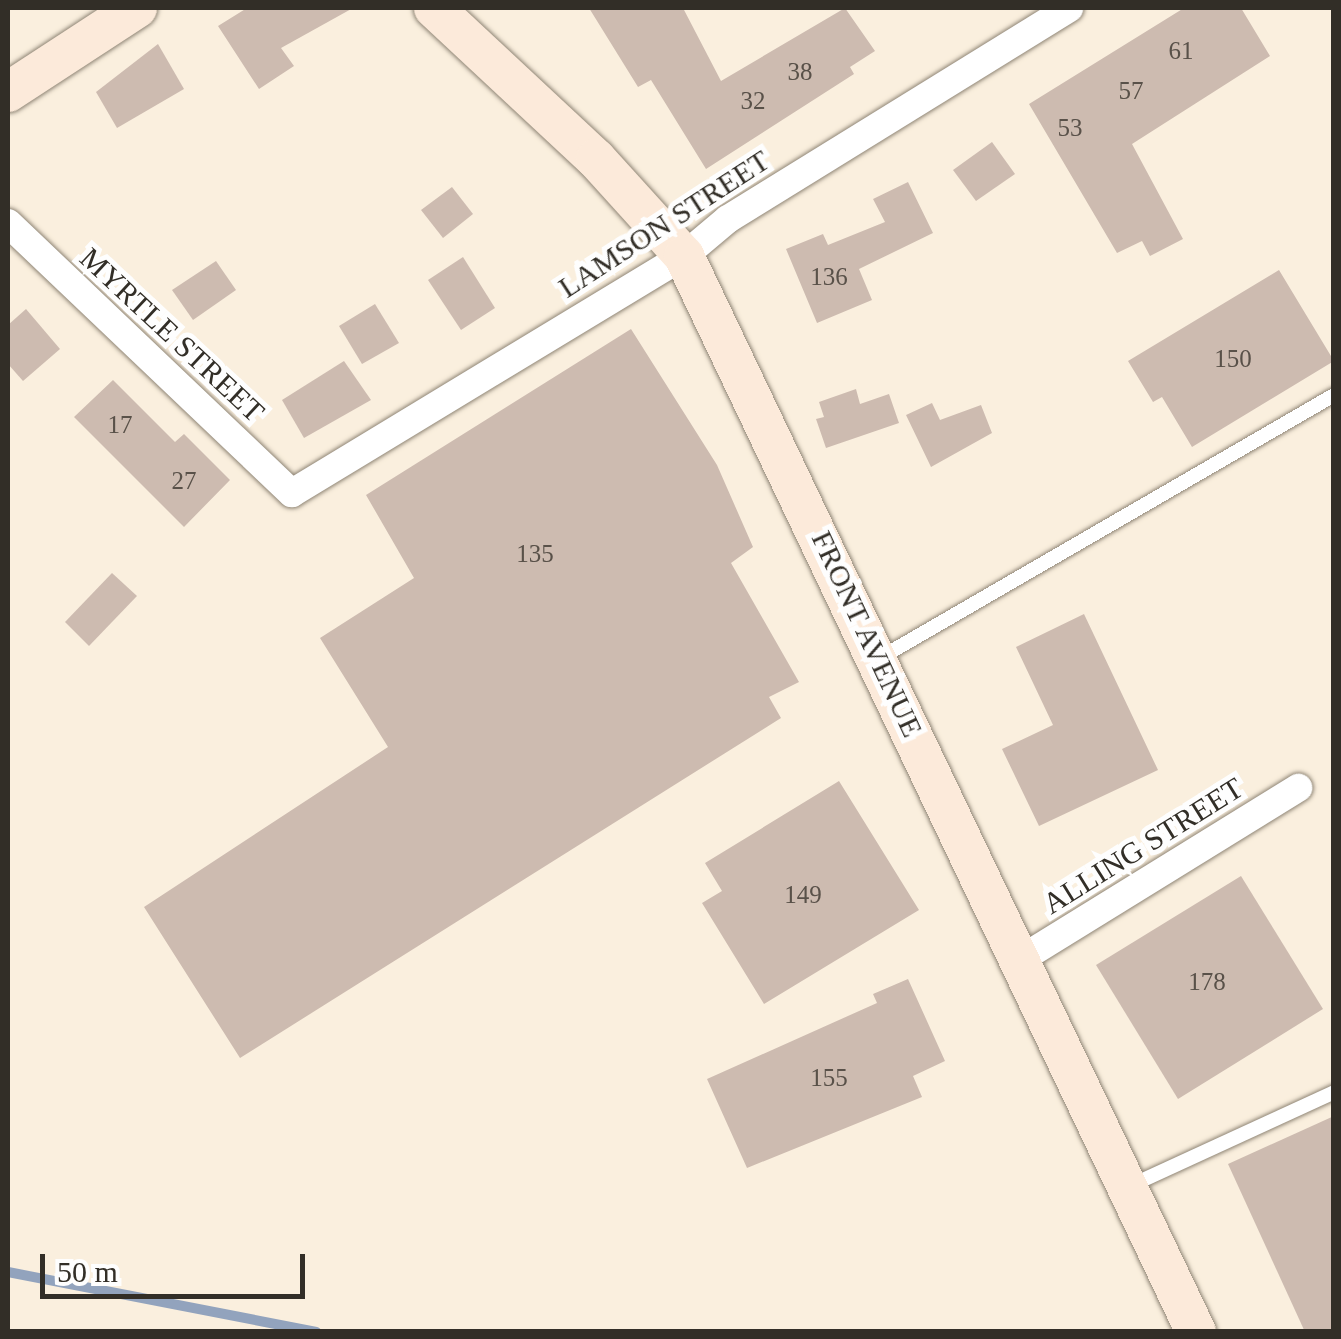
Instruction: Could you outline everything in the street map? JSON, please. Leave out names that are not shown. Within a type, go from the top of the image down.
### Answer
[{"type":"street","points":[[8,92],[137,8]]},
{"type":"street","name":"FRONT AVENUE","points":[[434,8],[596,159],[684,256],[880,659],[1196,1332]]},
{"type":"street","name":"LAMSON STREET","points":[[292,493],[684,256],[728,218],[1068,8]]},
{"type":"street","name":"MYRTLE STREET","points":[[8,224],[292,493]]},
{"type":"street","name":"ALLING STREET","points":[[1021,958],[1298,788]]},
{"type":"lane","points":[[880,659],[1334,395]]},
{"type":"lane","points":[[1129,1186],[1334,1092]]},
{"type":"building","points":[[247,8],[353,8],[281,48],[294,66],[259,89],[218,26]]},
{"type":"building","points":[[589,8],[683,8],[721,81],[845,8],[875,51],[850,67],[854,74],[706,169],[651,80],[638,87]]},
{"type":"building","points":[[1184,8],[1241,8],[1270,56],[1132,144],[1183,239],[1150,256],[1142,241],[1117,253],[1029,104]]},
{"type":"building","points":[[158,44],[184,89],[117,128],[96,92]]},
{"type":"building","points":[[992,142],[1015,174],[976,201],[953,170]]},
{"type":"building","points":[[908,182],[933,233],[859,269],[872,300],[817,323],[786,249],[823,234],[828,245],[885,222],[873,199]]},
{"type":"building","points":[[452,187],[473,214],[443,238],[421,210]]},
{"type":"building","points":[[463,257],[495,308],[461,330],[428,280]]},
{"type":"building","points":[[216,261],[236,290],[193,320],[172,290]]},
{"type":"building","points":[[1279,270],[1334,361],[1192,447],[1162,397],[1153,402],[1128,361]]},
{"type":"building","points":[[375,304],[399,343],[362,364],[339,326]]},
{"type":"building","points":[[26,309],[60,349],[23,381],[8,364],[8,325]]},
{"type":"building","points":[[631,329],[717,465],[753,547],[731,563],[799,682],[769,697],[781,718],[240,1058],[144,907],[388,747],[320,638],[414,578],[366,495]]},
{"type":"building","points":[[344,361],[371,400],[304,438],[282,400]]},
{"type":"building","points":[[113,380],[175,442],[184,434],[230,480],[184,527],[74,417]]},
{"type":"building","points":[[856,389],[860,404],[889,394],[899,423],[826,448],[816,419],[824,417],[819,402]]},
{"type":"building","points":[[932,403],[940,420],[981,405],[992,433],[931,467],[906,415]]},
{"type":"building","points":[[112,573],[137,596],[89,646],[65,622]]},
{"type":"building","points":[[1084,614],[1158,770],[1039,826],[1002,749],[1053,725],[1016,647]]},
{"type":"building","points":[[839,781],[919,910],[764,1004],[702,903],[722,891],[705,863]]},
{"type":"building","points":[[1241,876],[1323,1009],[1178,1099],[1096,965]]},
{"type":"building","points":[[908,979],[945,1061],[913,1076],[922,1097],[747,1168],[707,1079],[877,1003],[873,994]]},
{"type":"building","points":[[1334,1116],[1334,1332],[1305,1332],[1228,1164]]},
{"type":"waterway","points":[[8,1272],[316,1332]]}]
